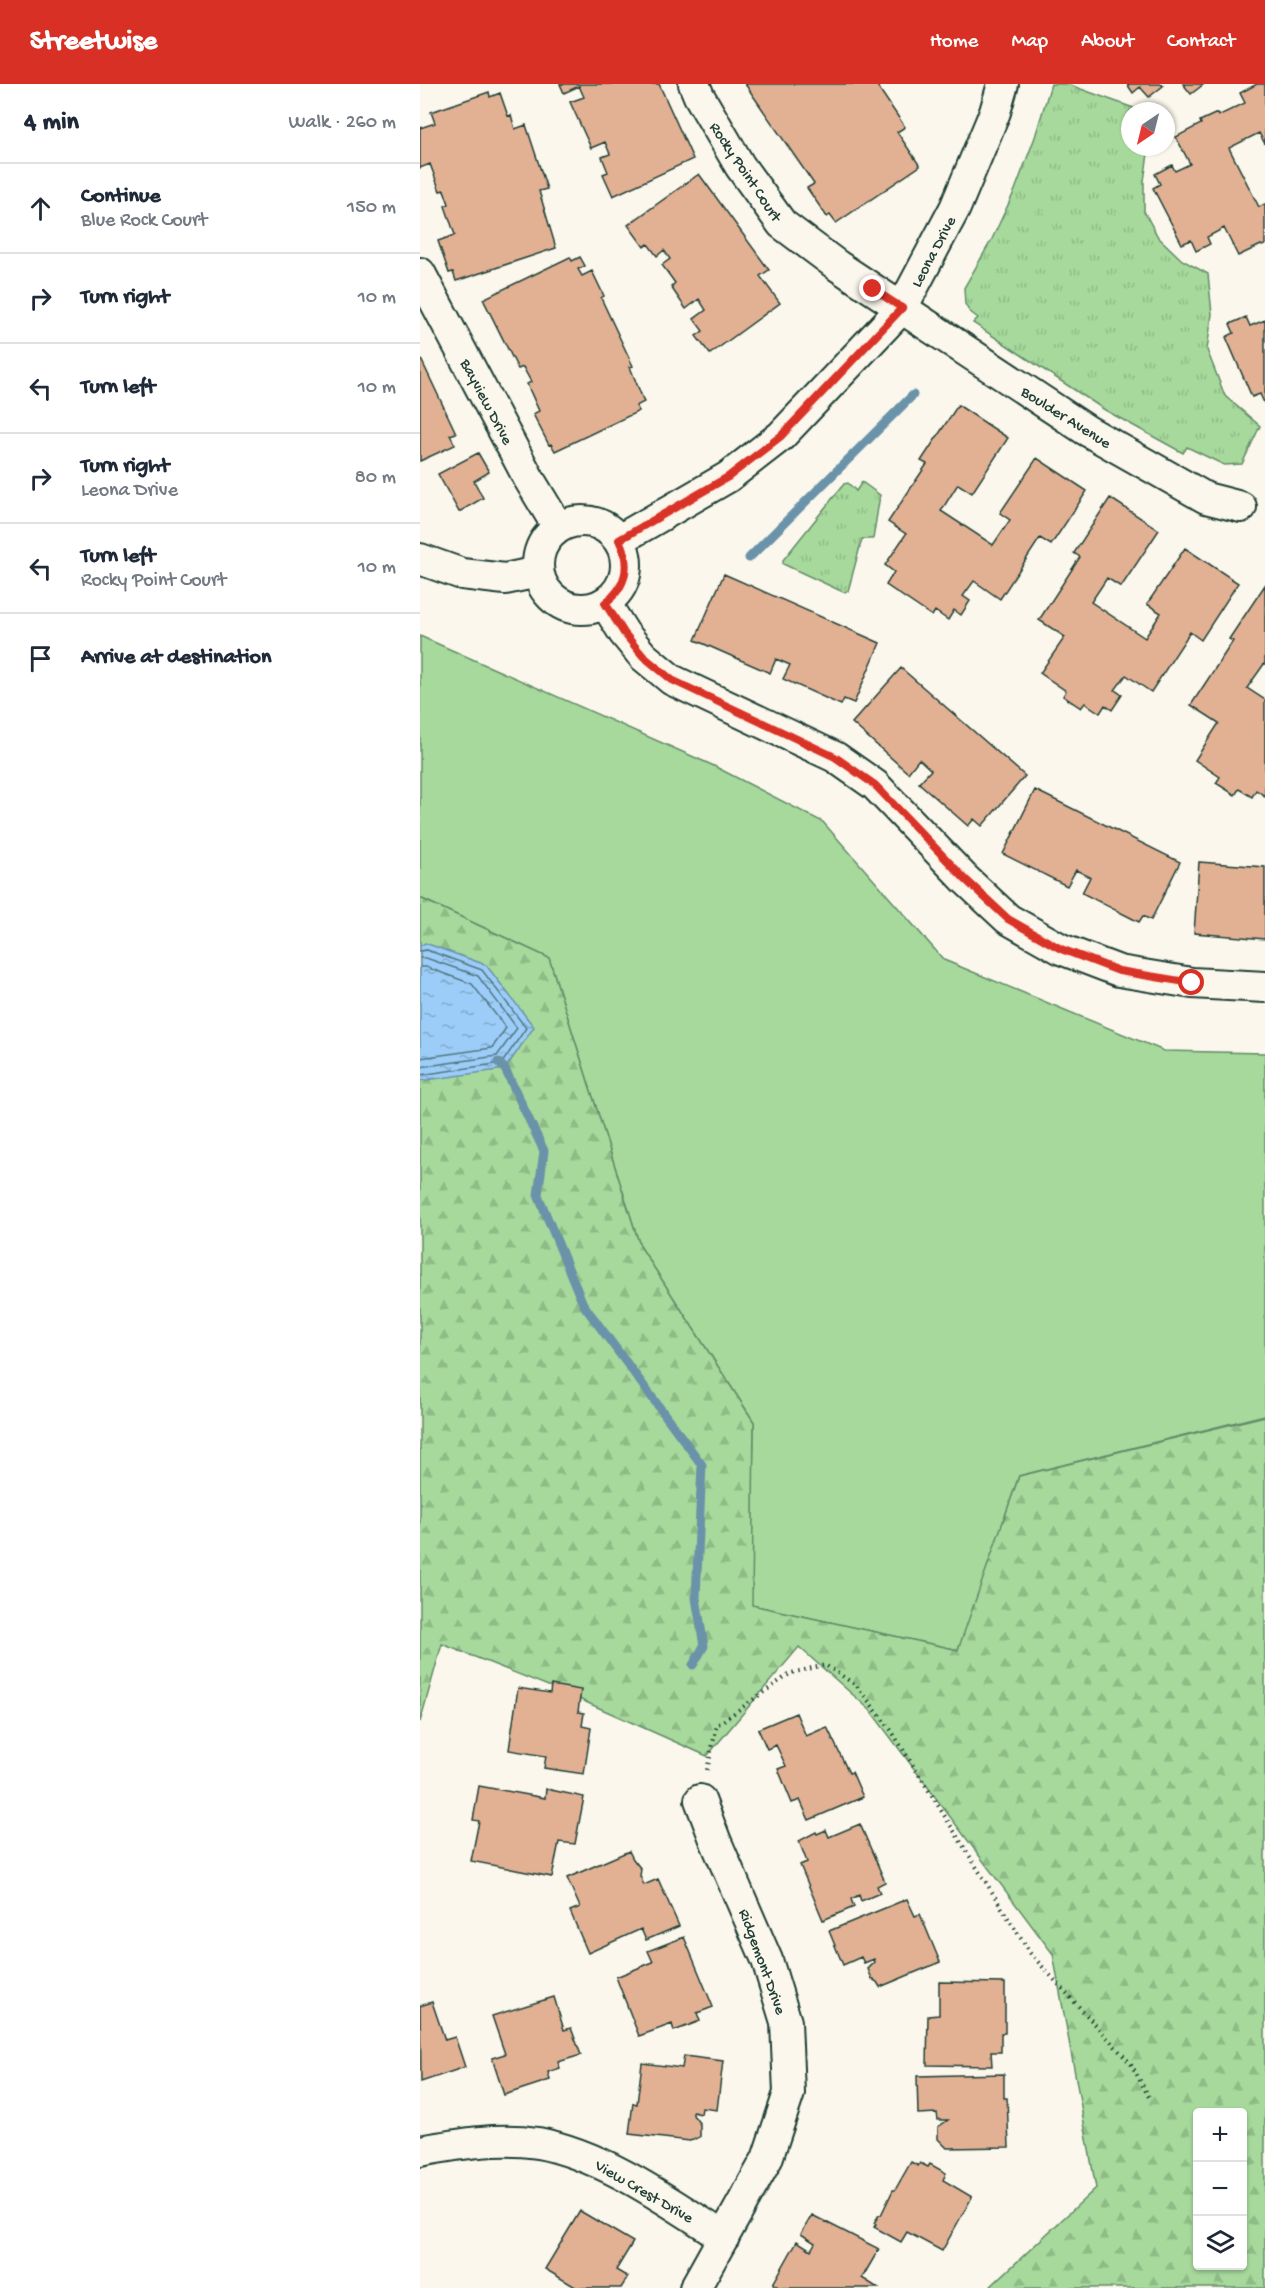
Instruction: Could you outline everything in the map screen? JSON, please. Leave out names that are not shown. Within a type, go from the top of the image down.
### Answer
[{"type":"street","name":"Rocky Point Court","points":[[694,84],[740,166],[782,224],[838,266],[902,308]]},
{"type":"street","name":"Leona Drive","points":[[619,540],[728,477],[781,436],[902,308],[955,208],[995,112],[1003,84]]},
{"type":"street","name":"Bayview Drive","points":[[420,273],[529,479],[558,527]]},
{"type":"street","name":"Boulder Avenue","points":[[902,308],[1086,430],[1206,498],[1241,507]]},
{"type":"street","points":[[576,521],[596,523],[613,533],[619,540],[626,559],[626,570],[620,589],[605,603],[587,609],[568,607],[559,604],[545,590],[538,572],[539,552],[544,542],[558,527],[576,521]]},
{"type":"street","points":[[420,559],[462,574],[505,579],[538,572]]},
{"type":"street","points":[[605,603],[624,633],[643,656],[672,680],[835,757],[875,785],[965,879],[1008,919],[1061,949],[1119,971],[1192,983],[1265,987]]},
{"type":"street","name":"Ridgemont Drive","points":[[695,2288],[767,2159],[789,2093],[786,2022],[767,1960],[700,1800]]},
{"type":"street","name":"View Crest Drive","points":[[420,2151],[477,2141],[538,2143],[593,2160],[657,2195],[724,2237]]},
{"type":"path","points":[[700,1800],[717,1725],[791,1673],[825,1665],[856,1685],[891,1730],[1030,1953],[1131,2064],[1149,2097]]},
{"type":"green space","points":[[1051,84],[1067,84],[1121,103],[1121,156],[1148,156],[1144,181],[1144,211],[1158,237],[1182,260],[1208,274],[1212,314],[1207,350],[1225,396],[1260,426],[1242,464],[1224,465],[1187,447],[1183,453],[1105,410],[973,323],[978,318],[969,311],[965,304],[964,288],[992,239],[1015,190],[1035,137]]},
{"type":"green space","points":[[862,482],[880,495],[873,539],[862,539],[848,591],[843,592],[783,564],[783,560],[844,484],[848,483],[856,491]]},
{"type":"green space","points":[[420,636],[712,765],[823,822],[944,960],[1164,1051],[1265,1053],[1265,1415],[1019,1476],[959,1650],[751,1605],[754,1422],[640,1246],[549,958],[420,898]]},
{"type":"green space","points":[[420,898],[549,958],[640,1246],[754,1422],[752,1605],[958,1650],[1019,1476],[1265,1416],[1265,2288],[989,2288],[1096,2188],[1053,1954],[870,1710],[799,1647],[707,1756],[561,1691],[442,1644],[420,1722]]},
{"type":"water","points":[[425,943],[486,965],[534,1027],[505,1069],[420,1081],[420,946]]},
{"type":"building","points":[[560,84],[659,84],[693,159],[613,196],[603,174],[608,172],[602,157],[610,154],[605,142],[591,148],[570,102],[584,97],[579,86],[564,93]]},
{"type":"building","points":[[745,84],[876,84],[905,127],[897,132],[920,166],[836,223],[830,215],[827,217],[807,188],[814,184]]},
{"type":"building","points":[[1127,84],[1161,84],[1163,86],[1149,97],[1140,87],[1133,93]]},
{"type":"building","points":[[1183,84],[1204,84],[1191,94]]},
{"type":"building","points":[[1257,84],[1265,84],[1265,144],[1259,133],[1229,148],[1259,207],[1265,204],[1265,245],[1238,256],[1224,228],[1207,237],[1210,244],[1196,251],[1191,240],[1182,244],[1153,188],[1160,184],[1155,174],[1172,165],[1175,171],[1190,164],[1176,137],[1201,124],[1200,121],[1217,113],[1218,116],[1245,103],[1240,93]]},
{"type":"building","points":[[489,92],[490,97],[500,93],[515,129],[526,125],[547,189],[539,191],[556,248],[456,281],[453,272],[449,273],[438,241],[455,235],[445,206],[449,204],[444,190],[440,191],[430,164],[420,168],[420,128],[435,123],[431,112]]},
{"type":"building","points":[[699,174],[769,270],[760,276],[780,303],[710,354],[696,336],[703,331],[694,319],[706,310],[699,299],[686,309],[671,287],[675,283],[662,265],[670,259],[664,250],[657,256],[648,244],[644,247],[628,225]]},
{"type":"building","points":[[570,257],[572,261],[580,257],[585,266],[578,269],[582,276],[592,271],[604,296],[601,298],[633,366],[630,367],[644,402],[636,406],[639,411],[555,451],[551,444],[549,445],[533,414],[539,411],[527,384],[531,382],[523,367],[518,369],[483,299]]},
{"type":"building","points":[[1246,317],[1250,326],[1265,320],[1265,405],[1260,394],[1252,397],[1226,337],[1234,333],[1230,324]]},
{"type":"building","points":[[420,357],[456,433],[450,435],[455,445],[420,461]]},
{"type":"building","points":[[958,405],[1008,438],[972,493],[958,484],[941,511],[993,545],[1010,520],[1000,513],[1037,458],[1087,491],[1051,545],[1040,538],[1000,599],[974,581],[963,596],[970,601],[961,615],[954,610],[948,620],[935,611],[932,616],[886,585],[894,572],[885,565],[906,534],[888,522],[927,464],[921,461]]},
{"type":"building","points":[[478,453],[489,472],[474,481],[483,498],[459,512],[438,474]]},
{"type":"building","points":[[1110,498],[1159,530],[1121,587],[1107,578],[1091,602],[1145,638],[1161,613],[1147,604],[1185,548],[1238,583],[1201,640],[1190,632],[1151,692],[1126,675],[1115,690],[1122,695],[1112,710],[1105,705],[1100,713],[1085,703],[1081,708],[1063,696],[1066,691],[1040,673],[1065,637],[1039,620],[1080,557],[1074,553]]},
{"type":"building","points":[[724,574],[880,643],[854,703],[844,699],[841,705],[783,679],[790,665],[776,659],[770,673],[695,640]]},
{"type":"building","points":[[1265,585],[1265,664],[1247,688],[1265,700],[1265,796],[1256,790],[1252,797],[1239,789],[1235,795],[1216,783],[1220,777],[1195,760],[1219,723],[1191,705],[1233,641],[1229,639]]},
{"type":"building","points":[[901,668],[1025,776],[982,826],[974,819],[968,826],[919,783],[931,770],[919,759],[908,773],[852,723]]},
{"type":"building","points":[[1035,790],[1180,862],[1151,920],[1143,916],[1139,922],[1082,893],[1090,877],[1076,870],[1067,886],[1003,854]]},
{"type":"building","points":[[1199,862],[1265,867],[1265,939],[1194,933]]},
{"type":"building","points":[[551,1685],[581,1690],[578,1712],[584,1713],[582,1726],[591,1728],[584,1774],[544,1768],[546,1756],[509,1750],[518,1688],[550,1693]]},
{"type":"building","points":[[796,1713],[806,1736],[827,1727],[863,1797],[809,1820],[800,1800],[792,1803],[778,1769],[786,1766],[776,1745],[767,1749],[758,1729]]},
{"type":"building","points":[[479,1786],[545,1798],[546,1789],[584,1797],[575,1844],[559,1842],[552,1877],[471,1861],[479,1821],[473,1820]]},
{"type":"building","points":[[860,1824],[885,1882],[877,1886],[880,1893],[861,1901],[859,1895],[851,1899],[854,1907],[823,1920],[800,1865],[807,1862],[799,1841],[816,1832],[817,1834],[826,1830],[829,1837]]},
{"type":"building","points":[[629,1851],[641,1869],[640,1876],[644,1885],[658,1879],[679,1926],[646,1940],[641,1929],[588,1953],[570,1911],[580,1907],[567,1878]]},
{"type":"building","points":[[907,1899],[915,1916],[920,1914],[940,1962],[880,1987],[872,1979],[868,1969],[875,1962],[874,1959],[864,1963],[861,1957],[843,1965],[829,1931]]},
{"type":"building","points":[[684,1937],[713,2007],[697,2013],[700,2021],[674,2031],[672,2024],[639,2036],[616,1977],[653,1962],[648,1951]]},
{"type":"building","points":[[939,1982],[1005,1983],[1005,2033],[1001,2033],[1001,2052],[991,2052],[992,2066],[927,2065],[928,2016],[939,2015]]},
{"type":"building","points":[[554,1997],[564,2030],[571,2028],[581,2055],[558,2062],[560,2068],[548,2072],[550,2080],[504,2095],[492,2058],[505,2054],[492,2016]]},
{"type":"building","points":[[432,2002],[445,2040],[455,2037],[465,2067],[421,2082],[420,2006]]},
{"type":"building","points":[[684,2056],[723,2061],[717,2110],[702,2108],[701,2114],[693,2112],[700,2124],[700,2137],[690,2141],[629,2134],[633,2103],[637,2104],[642,2063],[682,2068]]},
{"type":"building","points":[[1004,2074],[1009,2147],[947,2148],[938,2139],[938,2127],[948,2120],[938,2120],[937,2113],[918,2114],[917,2076]]},
{"type":"building","points":[[911,2162],[918,2166],[920,2163],[928,2167],[930,2164],[946,2173],[943,2180],[972,2197],[942,2251],[907,2232],[901,2242],[874,2227],[876,2224],[874,2223],[881,2215],[893,2190]]},
{"type":"building","points":[[580,2211],[633,2242],[616,2270],[628,2277],[621,2288],[577,2288],[545,2269]]},
{"type":"building","points":[[812,2215],[879,2249],[862,2278],[878,2288],[780,2288],[773,2284],[797,2241],[811,2250],[815,2243],[801,2234]]},
{"type":"waterway","points":[[749,558],[913,395]]},
{"type":"waterway","points":[[498,1062],[505,1069],[544,1151],[538,1195],[583,1304],[702,1465],[696,1598],[704,1646],[693,1665]]},
{"type":"route","points":[[873,289],[902,308],[781,436],[728,477],[619,540],[626,559],[624,580],[620,589],[605,603],[624,633],[643,656],[672,680],[835,757],[875,785],[965,879],[1008,919],[1061,949],[1119,971],[1192,983]]}]
